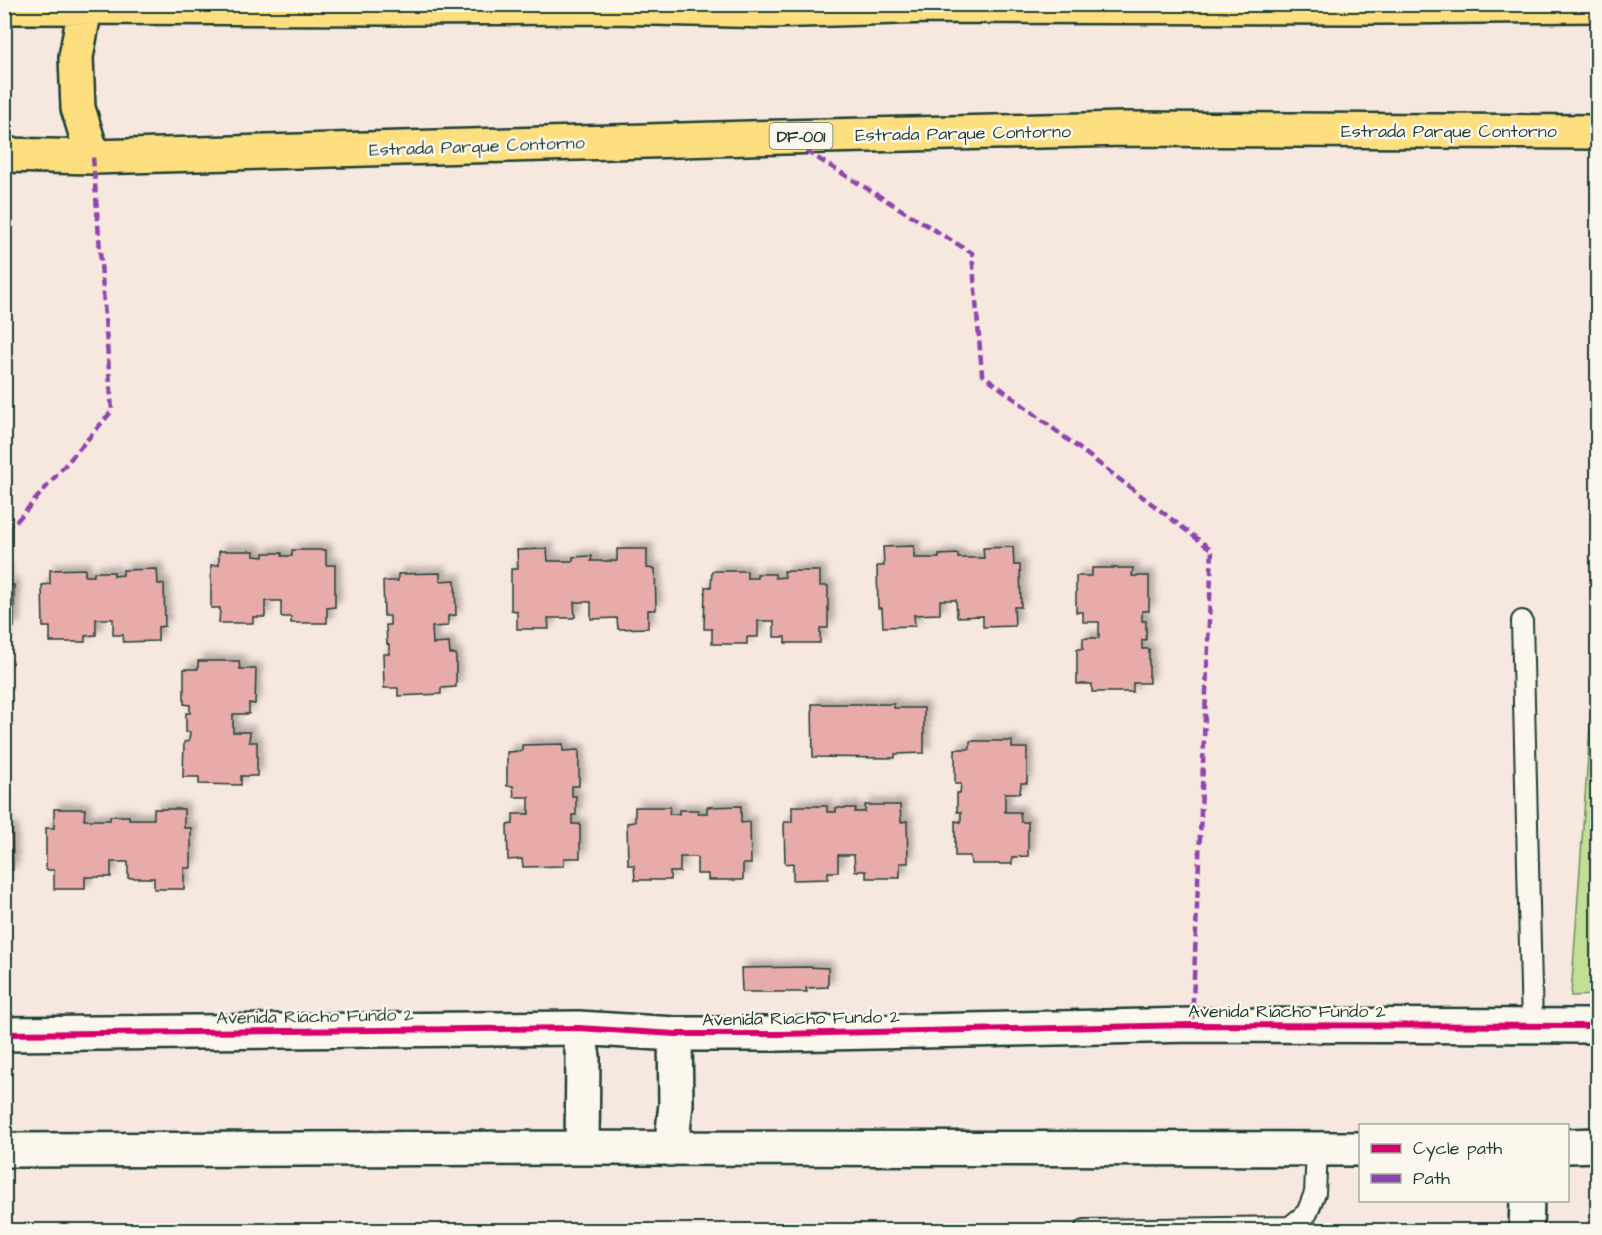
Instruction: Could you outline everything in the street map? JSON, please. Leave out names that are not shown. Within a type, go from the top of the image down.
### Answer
[{"type":"highway","points":[[4,7],[615,6],[770,11],[930,5],[1383,7],[1598,5]]},
{"type":"highway","points":[[85,8],[76,57],[78,108],[93,157]]},
{"type":"highway","name":"Estrada Parque Contorno","points":[[4,155],[93,157],[759,137],[1125,129],[1598,132]]},
{"type":"street","name":"Avenida Riacho Fundo 2","points":[[4,1034],[578,1028],[675,1034],[780,1034],[1192,1025],[1598,1026]]},
{"type":"street","points":[[578,1028],[583,1057],[582,1148]]},
{"type":"street","points":[[671,1149],[676,1104],[675,1034]]},
{"type":"street","points":[[1569,1146],[1598,1145]]},
{"type":"street","points":[[4,1150],[1359,1149]]},
{"type":"street","points":[[1526,1230],[1527,1202]]},
{"type":"lane","points":[[1522,621],[1532,1027]]},
{"type":"lane","points":[[1085,1230],[1290,1227],[1307,1213],[1315,1192],[1317,1150]]},
{"type":"green space","points":[[1597,627],[1597,995],[1571,996]]},
{"type":"building","points":[[914,546],[914,558],[939,558],[939,555],[958,554],[958,558],[984,558],[983,548],[1013,547],[1014,565],[1020,565],[1021,607],[1014,607],[1015,626],[983,627],[983,616],[957,617],[956,600],[940,600],[940,614],[914,615],[915,626],[883,627],[882,608],[878,608],[877,566],[884,566],[883,547]]},
{"type":"building","points":[[547,549],[548,561],[573,561],[573,557],[592,556],[591,561],[617,561],[617,549],[647,549],[647,568],[655,569],[656,610],[648,610],[648,628],[618,629],[617,618],[591,619],[591,602],[574,602],[575,617],[573,618],[548,618],[549,629],[517,629],[517,611],[511,610],[511,569],[518,569],[517,550]]},
{"type":"building","points":[[292,550],[326,550],[326,565],[335,565],[335,607],[327,608],[327,623],[291,623],[291,617],[281,617],[281,601],[265,601],[265,617],[253,617],[253,623],[219,623],[220,608],[211,608],[211,565],[219,565],[219,551],[254,551],[254,556],[264,557],[264,553],[282,553],[282,556],[292,556]]},
{"type":"building","points":[[1092,568],[1133,568],[1132,576],[1149,576],[1149,611],[1142,611],[1142,621],[1146,621],[1146,640],[1142,640],[1142,649],[1149,649],[1149,683],[1133,683],[1133,692],[1092,692],[1092,684],[1077,684],[1077,649],[1083,649],[1083,638],[1099,638],[1099,622],[1083,622],[1083,612],[1076,612],[1076,576],[1092,576]]},
{"type":"building","points":[[85,569],[85,576],[94,576],[94,572],[114,572],[114,576],[123,575],[123,570],[157,569],[158,584],[164,584],[165,626],[158,627],[158,641],[123,642],[123,635],[113,635],[113,619],[96,619],[96,635],[85,636],[85,642],[50,642],[50,627],[43,627],[42,585],[50,584],[50,570]]},
{"type":"building","points":[[4,570],[6,570],[6,585],[14,585],[14,627],[6,627],[6,643],[4,643]]},
{"type":"building","points":[[712,571],[747,571],[747,578],[757,578],[757,574],[775,574],[775,578],[785,577],[784,571],[820,571],[820,586],[828,586],[828,628],[820,628],[820,643],[785,643],[785,637],[774,637],[774,621],[758,621],[758,637],[747,637],[747,644],[712,644],[712,629],[704,629],[705,587],[711,587]]},
{"type":"building","points":[[440,573],[440,581],[455,580],[456,615],[448,616],[448,626],[432,627],[433,644],[449,643],[450,654],[456,654],[456,687],[441,688],[441,694],[398,696],[398,688],[384,688],[383,654],[389,654],[386,625],[390,625],[390,616],[384,616],[383,581],[398,581],[398,574]]},
{"type":"building","points":[[198,661],[239,661],[240,669],[256,669],[255,704],[249,703],[249,714],[233,714],[233,732],[250,732],[249,742],[257,742],[257,776],[241,776],[241,785],[199,784],[199,777],[183,777],[184,742],[189,741],[190,732],[186,732],[186,713],[190,713],[190,705],[184,704],[184,669],[198,669]]},
{"type":"building","points":[[812,704],[894,704],[894,708],[924,708],[924,753],[895,754],[895,758],[813,757]]},
{"type":"building","points":[[970,741],[1012,741],[1012,748],[1027,748],[1027,783],[1021,783],[1020,793],[1005,793],[1005,812],[1020,812],[1021,822],[1028,822],[1028,856],[1012,857],[1012,864],[971,864],[970,856],[955,856],[955,821],[961,822],[961,812],[957,812],[957,793],[960,793],[961,784],[955,784],[955,749],[970,749]]},
{"type":"building","points":[[563,744],[563,751],[579,750],[579,786],[572,786],[572,796],[576,796],[576,815],[572,815],[572,824],[580,824],[580,858],[564,858],[564,866],[523,867],[522,859],[508,860],[507,825],[513,824],[513,814],[529,814],[529,797],[514,797],[513,786],[507,786],[507,752],[522,751],[522,745]]},
{"type":"building","points":[[865,805],[900,805],[901,822],[907,821],[908,863],[900,863],[900,878],[866,878],[866,871],[855,871],[854,855],[838,855],[838,872],[828,872],[828,879],[793,880],[793,863],[785,864],[784,822],[792,822],[792,806],[827,806],[827,812],[836,812],[836,808],[856,808],[855,812],[865,812]]},
{"type":"building","points":[[741,806],[741,823],[750,822],[751,864],[743,864],[743,880],[708,880],[708,874],[697,874],[697,857],[680,857],[680,872],[670,872],[670,880],[635,880],[634,865],[628,865],[627,823],[635,822],[635,807],[670,807],[669,814],[679,814],[679,810],[698,810],[698,813],[707,813],[707,807]]},
{"type":"building","points":[[4,809],[6,829],[12,829],[13,870],[5,871],[4,889]]},
{"type":"building","points":[[54,809],[85,809],[84,820],[110,820],[110,816],[154,819],[154,809],[184,809],[184,828],[191,828],[191,868],[184,868],[184,889],[154,889],[154,878],[128,878],[128,862],[111,862],[111,877],[85,877],[85,889],[54,889],[54,870],[46,870],[46,828],[54,828]]},
{"type":"building","points":[[741,968],[828,968],[828,987],[806,988],[807,992],[742,992]]},
{"type":"marked path","points":[[783,137],[972,253],[982,374],[1212,550],[1192,1025]]},
{"type":"marked path","points":[[4,527],[16,522],[112,411],[93,157]]},
{"type":"cycle path","points":[[4,1034],[578,1028],[675,1034],[780,1034],[1192,1025],[1598,1026]]}]
